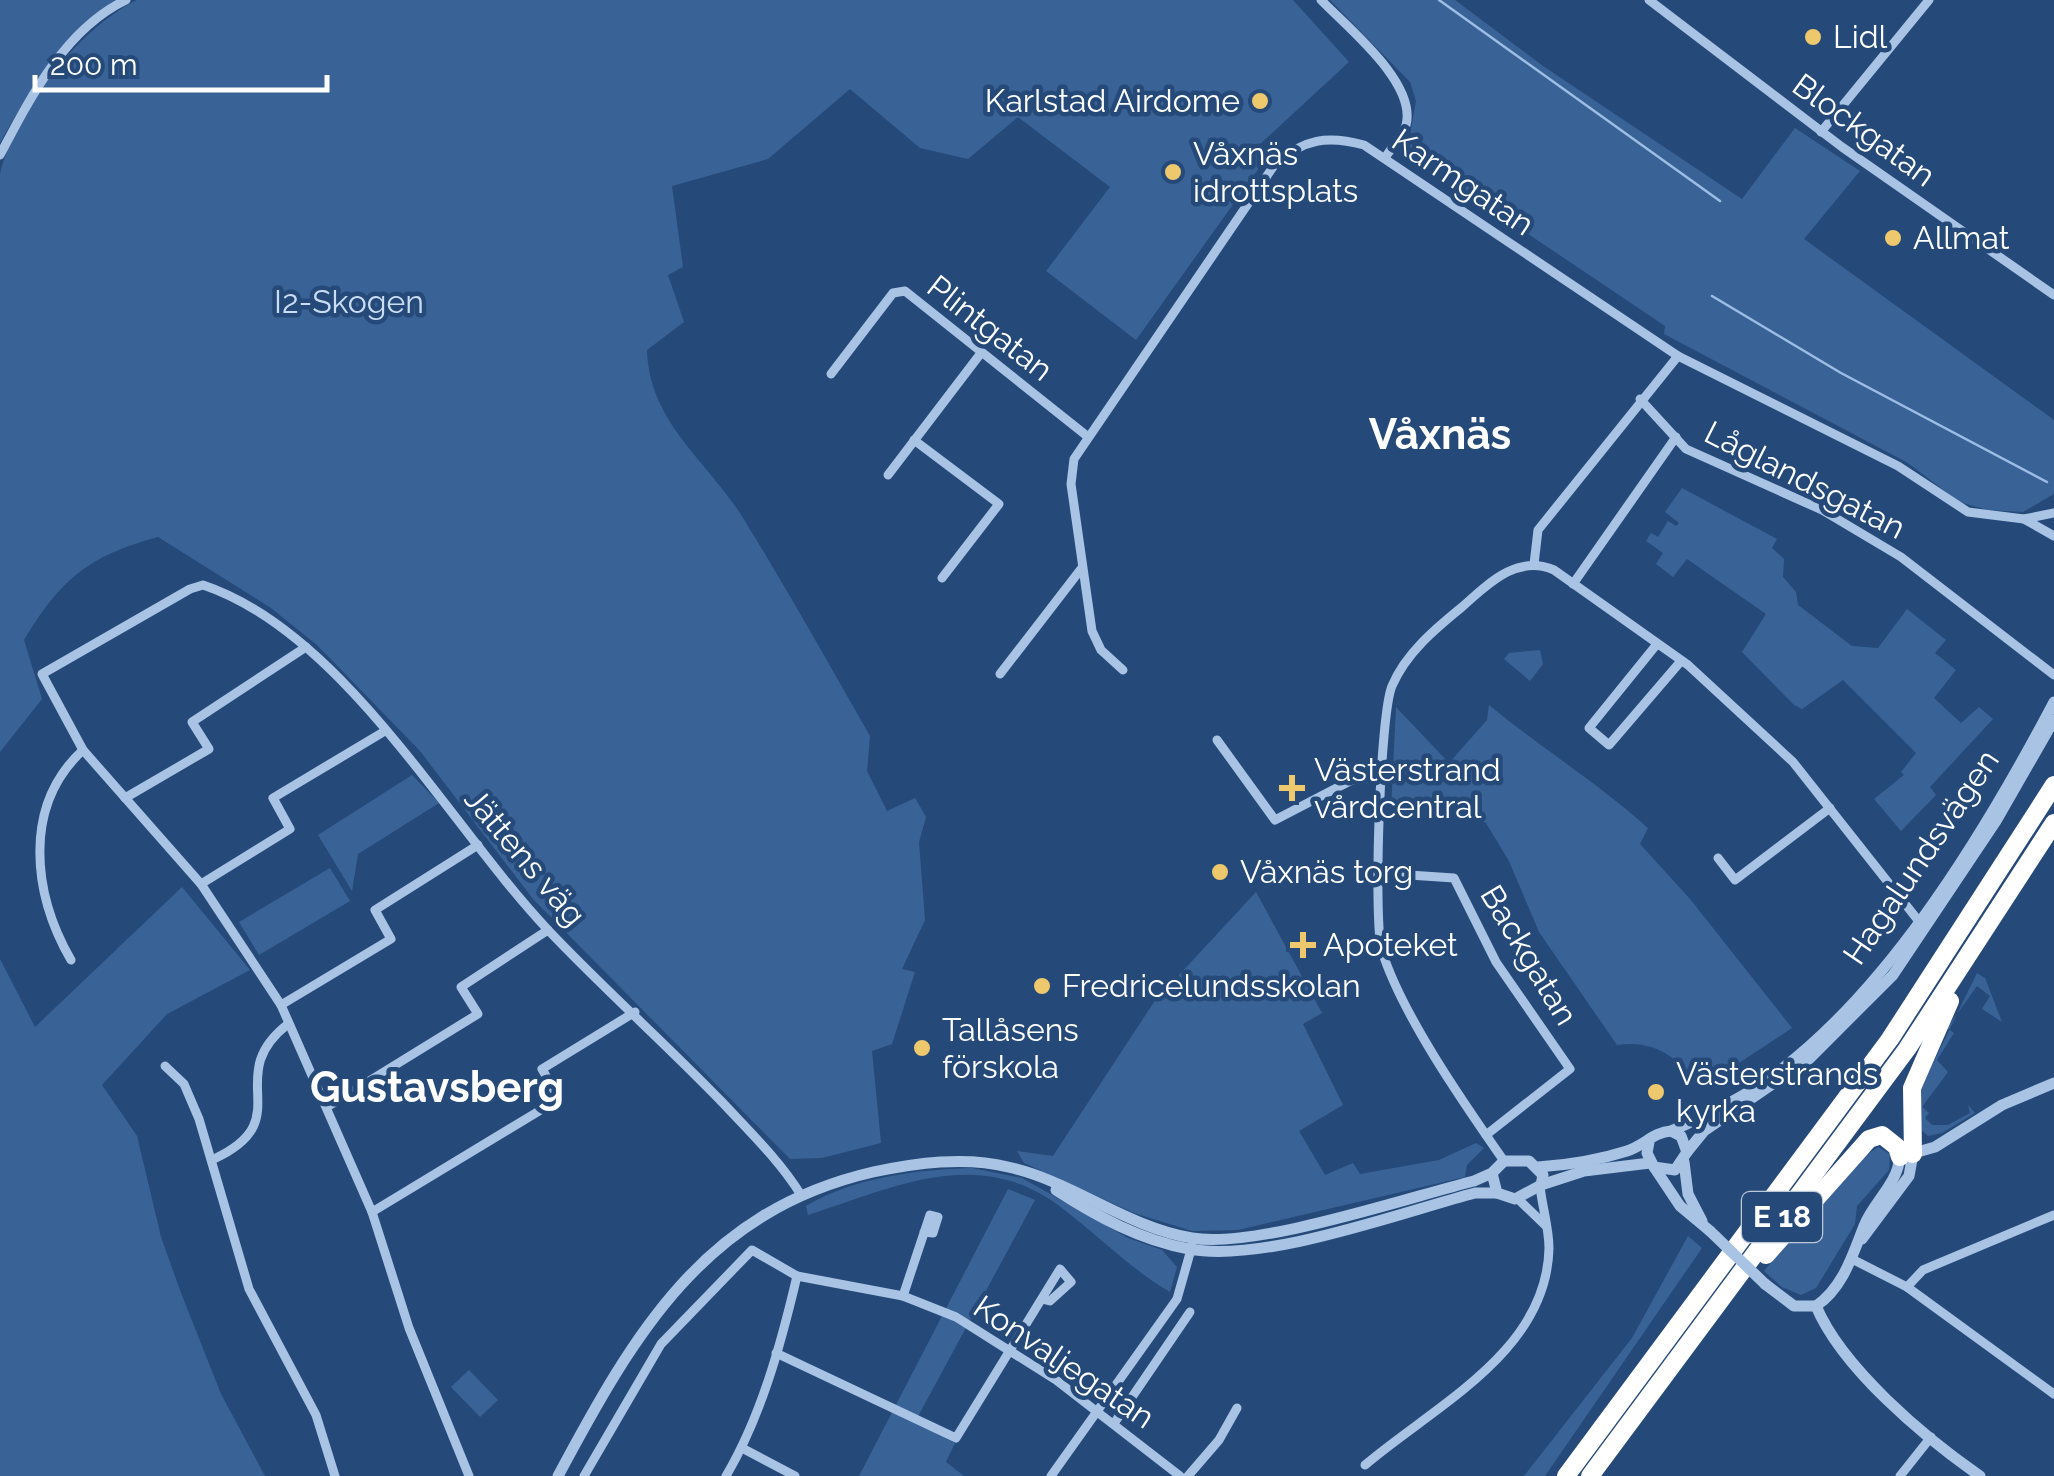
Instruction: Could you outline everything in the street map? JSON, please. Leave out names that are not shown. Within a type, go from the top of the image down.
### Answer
[{"type":"highway","name":"E 18","points":[[1566,1476],[1890,1038],[2054,785]]},
{"type":"highway","name":"E 18","points":[[1590,1476],[1907,1050],[2054,823]]},
{"type":"highway","points":[[1906,1156],[1912,1088],[1970,955]]},
{"type":"highway","points":[[1712,1308],[1759,1262],[1859,1146],[1882,1135],[1906,1156]]},
{"type":"street","points":[[0,155],[27,104],[72,40],[126,0]]},
{"type":"street","points":[[1321,0],[1392,74],[1405,97],[1406,125],[1386,158]]},
{"type":"street","name":"Blockgatan","points":[[1650,0],[1822,132],[2054,295]]},
{"type":"street","points":[[1822,132],[1929,0]]},
{"type":"street","name":"Karmgatan","points":[[1123,670],[1096,643],[1081,569],[1071,484],[1074,459],[1275,164],[1312,140],[1339,138],[1386,158],[1678,356],[1898,466],[1968,512],[2024,519],[2054,513]]},
{"type":"street","name":"Plintgatan","points":[[831,374],[893,294],[906,291],[1087,436]]},
{"type":"street","points":[[888,474],[981,352]]},
{"type":"street","points":[[1534,564],[1538,530],[1678,356]]},
{"type":"street","name":"Låglandsgatan","points":[[1640,399],[1686,449],[1822,510],[1901,557],[2054,675]]},
{"type":"street","points":[[1573,584],[1676,437]]},
{"type":"street","points":[[914,440],[1000,504],[942,578]]},
{"type":"street","name":"Karmgatan","points":[[2024,519],[2054,536]]},
{"type":"street","points":[[1504,1161],[1396,985],[1380,946],[1379,874],[1384,718],[1391,686],[1418,646],[1496,577],[1534,564],[1573,584],[1681,661],[1792,762],[1922,926]]},
{"type":"street","points":[[1000,674],[1081,569]]},
{"type":"street","name":"Jättens väg","points":[[84,750],[42,674],[190,589],[203,585],[221,591],[306,647],[385,731],[548,930],[742,1122],[801,1195]]},
{"type":"street","points":[[1656,644],[1589,728],[1609,745],[1681,661]]},
{"type":"street","points":[[125,798],[209,749],[192,722],[306,647]]},
{"type":"street","name":"Hagalundsvägen","points":[[1670,1131],[1752,1090],[1784,1065],[1852,1003],[1922,926],[2054,702]]},
{"type":"street","name":"Hagalundsvägen","points":[[1686,1157],[1704,1131],[1764,1094],[1851,1021],[1922,926],[2054,720]]},
{"type":"street","points":[[202,884],[290,828],[273,798],[385,731]]},
{"type":"street","points":[[1217,740],[1275,820],[1352,780],[1382,777]]},
{"type":"street","points":[[71,960],[42,897],[40,837],[53,789],[66,766],[84,750],[202,884],[281,1006],[372,1212],[416,1346],[469,1476]]},
{"type":"street","points":[[1718,858],[1735,880],[1830,808]]},
{"type":"street","points":[[281,1006],[391,939],[374,910],[478,845]]},
{"type":"street","name":"Backgatan","points":[[1379,874],[1454,878],[1496,962],[1570,1069],[1486,1135]]},
{"type":"street","points":[[326,1107],[478,1014],[461,987],[548,930]]},
{"type":"street","points":[[372,1212],[560,1099],[542,1069],[635,1012]]},
{"type":"street","points":[[214,1158],[248,1139],[258,1125],[256,1075],[261,1056],[268,1040],[288,1024]]},
{"type":"street","points":[[166,1066],[184,1084],[214,1158],[250,1289],[316,1415],[335,1476]]},
{"type":"street","points":[[1649,1142],[1652,1165],[1671,1195],[1794,1306],[1816,1306],[1832,1292],[1861,1240],[1902,1188],[1906,1156],[1946,1141],[2002,1104],[2054,1083]]},
{"type":"street","points":[[1192,1244],[1273,1231],[1492,1173],[1504,1161],[1518,1159],[1538,1166],[1584,1161],[1649,1142],[1658,1133],[1670,1131],[1681,1136],[1688,1194],[1704,1225]]},
{"type":"street","points":[[1516,1198],[1584,1171],[1652,1165],[1669,1171],[1686,1157]]},
{"type":"street","points":[[558,1476],[607,1387],[669,1294],[729,1237],[801,1195],[841,1180],[941,1162],[1008,1166],[1050,1183],[1133,1234],[1192,1244],[1267,1246],[1475,1192],[1516,1198],[1545,1224]]},
{"type":"street","points":[[1366,1465],[1482,1373],[1522,1328],[1533,1309],[1549,1245],[1538,1166]]},
{"type":"street","points":[[1492,1173],[1497,1193]]},
{"type":"street","points":[[1908,1287],[1923,1270],[2054,1215]]},
{"type":"street","points":[[903,1296],[924,1232]]},
{"type":"street","points":[[1051,1476],[1177,1299],[1192,1244]]},
{"type":"street","name":"Konvaljegatan","points":[[584,1476],[660,1344],[752,1250],[796,1276],[903,1296],[956,1317],[1010,1348],[1115,1422],[1180,1476]]},
{"type":"street","points":[[1852,1260],[1908,1287],[2054,1394]]},
{"type":"street","points":[[726,1476],[742,1448],[776,1353],[796,1276]]},
{"type":"street","points":[[776,1353],[956,1438],[1042,1299]]},
{"type":"street","points":[[1816,1306],[1835,1345],[1931,1437],[1980,1476]]},
{"type":"street","points":[[1115,1422],[1190,1312]]},
{"type":"street","points":[[1188,1476],[1219,1440],[1237,1408]]},
{"type":"street","points":[[1900,1476],[1931,1437]]},
{"type":"street","points":[[742,1448],[795,1476]]},
{"type":"green space","points":[[0,0],[116,0],[64,46],[0,143]]},
{"type":"green space","name":"I2-Skogen","points":[[137,0],[1293,0],[1349,62],[1258,146],[1267,157],[1136,340],[1046,271],[1110,187],[1018,117],[968,159],[920,148],[850,89],[768,159],[672,186],[683,267],[668,275],[684,322],[647,350],[658,399],[683,440],[743,518],[870,736],[867,771],[887,811],[915,798],[926,817],[919,842],[925,920],[902,969],[915,972],[892,1044],[872,1051],[881,1143],[822,1158],[790,1159],[533,899],[420,751],[317,645],[271,608],[158,537],[95,562],[51,601],[24,640],[42,699],[0,752],[0,174],[20,124],[52,74],[93,30]]},
{"type":"green space","points":[[1330,0],[1455,0],[1543,66],[1742,199],[1795,128],[1860,171],[1804,239],[2054,420],[2054,494],[2023,512],[1988,510],[1959,502],[1908,463],[1664,334],[1665,326],[1427,166],[1408,145],[1416,101],[1410,82]]},
{"type":"green space","points":[[1682,488],[1777,539],[1772,548],[1784,559],[1783,577],[1796,592],[1798,605],[1852,646],[1878,648],[1907,609],[1946,640],[1935,653],[1956,670],[1934,698],[1961,723],[1979,707],[1993,719],[1930,787],[1936,795],[1901,831],[1874,799],[1904,775],[1901,772],[1916,753],[1843,680],[1802,709],[1794,705],[1742,652],[1766,614],[1687,559],[1673,577],[1656,564],[1663,553],[1646,541],[1651,533],[1658,537],[1668,521],[1676,526],[1679,523],[1665,512]]},
{"type":"green space","points":[[1540,650],[1543,664],[1530,681],[1504,659],[1509,653]]},
{"type":"green space","points":[[1489,705],[1648,828],[1640,844],[1690,899],[1792,1028],[1701,1088],[1666,1053],[1644,1045],[1617,1045],[1539,932],[1509,861],[1486,823],[1463,811],[1429,806],[1391,811],[1396,707],[1449,763],[1487,720]]},
{"type":"green space","points":[[412,775],[439,803],[358,854],[352,891],[318,835]]},
{"type":"green space","points":[[330,868],[350,901],[259,955],[239,922]]},
{"type":"green space","points":[[182,887],[250,970],[167,1014],[102,1085],[137,1136],[161,1237],[181,1293],[221,1394],[265,1476],[0,1476],[0,959],[35,1027]]},
{"type":"green space","points":[[1256,892],[1322,1013],[1303,1024],[1343,1105],[1299,1131],[1325,1175],[1353,1163],[1360,1174],[1439,1160],[1476,1143],[1484,1148],[1467,1165],[1465,1177],[1238,1230],[1192,1231],[1134,1213],[1024,1163],[1017,1151],[1053,1156],[1154,1002]]},
{"type":"green space","points":[[1977,973],[1985,978],[2002,1022],[1982,1009],[1990,996],[1977,986],[1957,1014]]},
{"type":"green space","points":[[1949,1030],[1954,1033],[1937,1060],[1948,1072],[1922,1107],[1929,1113],[1925,1118],[1932,1125],[1948,1125],[1970,1113],[1968,1105],[1975,1113],[1942,1133],[1928,1136],[1919,1128],[1917,1096]]},
{"type":"green space","points":[[1878,1147],[1890,1154],[1889,1170],[1857,1206],[1855,1224],[1816,1288],[1801,1295],[1782,1287],[1764,1271],[1862,1158]]},
{"type":"green space","points":[[972,1168],[1022,1178],[1128,1238],[1162,1250],[1177,1267],[1170,1292],[1062,1208],[1031,1189],[1000,1178],[936,1177],[808,1215],[806,1206],[865,1182],[907,1173]]},
{"type":"green space","points":[[1008,1189],[1035,1200],[915,1422],[955,1443],[946,1462],[964,1476],[859,1476]]},
{"type":"green space","points":[[1688,1236],[1702,1248],[1545,1476],[1524,1476],[1632,1338]]},
{"type":"green space","points":[[469,1370],[498,1400],[480,1417],[451,1387]]},
{"type":"waterway","points":[[1439,0],[1720,201]]},
{"type":"waterway","points":[[1712,296],[1841,373],[2047,482]]},
{"type":"place","name":"Lidl","points":[[1813,37]]},
{"type":"place","name":"Karlstad Airdome","points":[[1260,101]]},
{"type":"place","name":"Våxnäs idrottsplats","points":[[1173,172]]},
{"type":"place","name":"Allmat","points":[[1893,238]]},
{"type":"place","name":"Västerstrand vårdcentral","points":[[1292,788]]},
{"type":"place","name":"Våxnäs torg","points":[[1220,872]]},
{"type":"place","name":"Apoteket","points":[[1303,945]]},
{"type":"place","name":"Fredricelundsskolan","points":[[1042,986]]},
{"type":"place","name":"Tallåsens förskola","points":[[922,1048]]},
{"type":"place","name":"Västerstrands kyrka","points":[[1656,1092]]},
{"type":"district","name":"Våxnäs","points":[[1440,434]]},
{"type":"district","name":"Gustavsberg","points":[[437,1087]]}]
